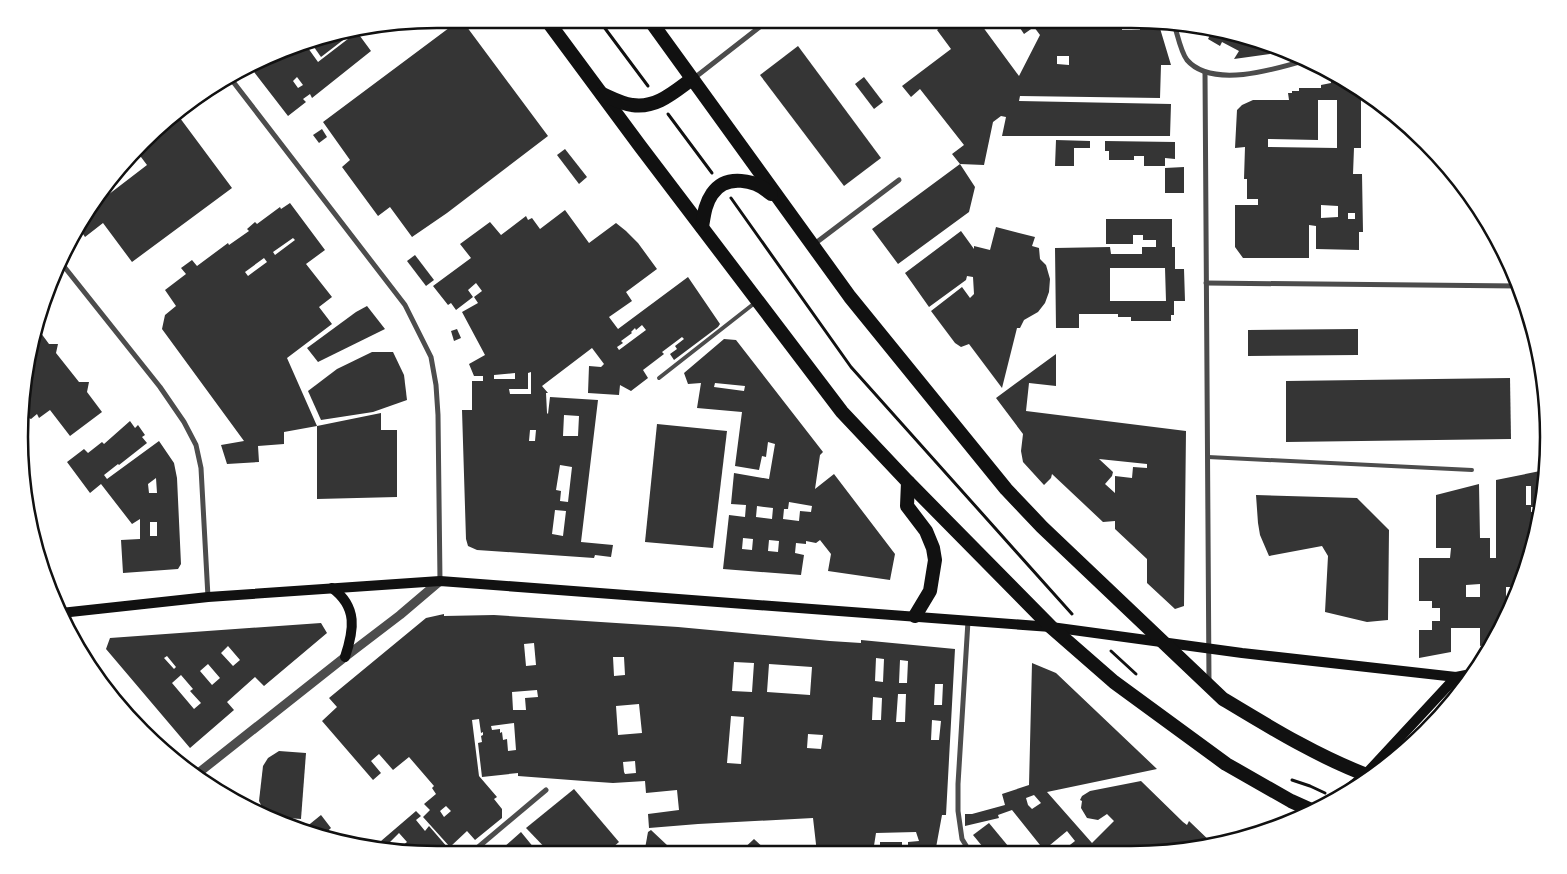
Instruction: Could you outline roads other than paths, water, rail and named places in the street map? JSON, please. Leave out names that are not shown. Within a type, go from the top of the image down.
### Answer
[{"type":"highway","points":[[553,28],[842,412],[908,482],[1051,627],[1114,682],[1226,764],[1304,807]]},
{"type":"highway","points":[[655,28],[850,297],[1006,489],[1042,527],[1223,699],[1336,763],[1363,774]]},
{"type":"highway","points":[[601,94],[630,105],[644,106],[660,102],[692,79]]},
{"type":"highway","points":[[702,227],[707,202],[716,189],[722,185],[738,181],[748,181],[757,184],[781,202]]},
{"type":"highway","points":[[908,482],[907,506],[926,530],[933,548],[935,560],[930,591],[915,616]]},
{"type":"main road","points":[[67,612],[208,597],[440,581],[968,619],[1051,627],[1456,677],[1462,676]]},
{"type":"main road","points":[[332,588],[343,598],[349,608],[353,623],[352,636],[345,657]]},
{"type":"main road","points":[[1387,756],[1456,677]]},
{"type":"street","points":[[692,79],[758,28]]},
{"type":"street","points":[[1176,30],[1186,59],[1205,72],[1246,74],[1296,63]]},
{"type":"street","points":[[1205,72],[1208,685]]},
{"type":"street","points":[[201,771],[400,615],[440,581],[438,415],[436,385],[431,357],[418,328],[404,306],[233,82]]},
{"type":"street","points":[[813,246],[899,180]]},
{"type":"street","points":[[65,267],[160,388],[184,422],[196,445],[201,468],[208,597]]},
{"type":"street","points":[[1206,283],[1510,286]]},
{"type":"street","points":[[966,846],[962,839],[958,802],[968,619]]},
{"type":"street","points":[[480,846],[546,790]]},
{"type":"lane","points":[[659,378],[758,300]]},
{"type":"lane","points":[[1208,457],[1472,470]]}]
